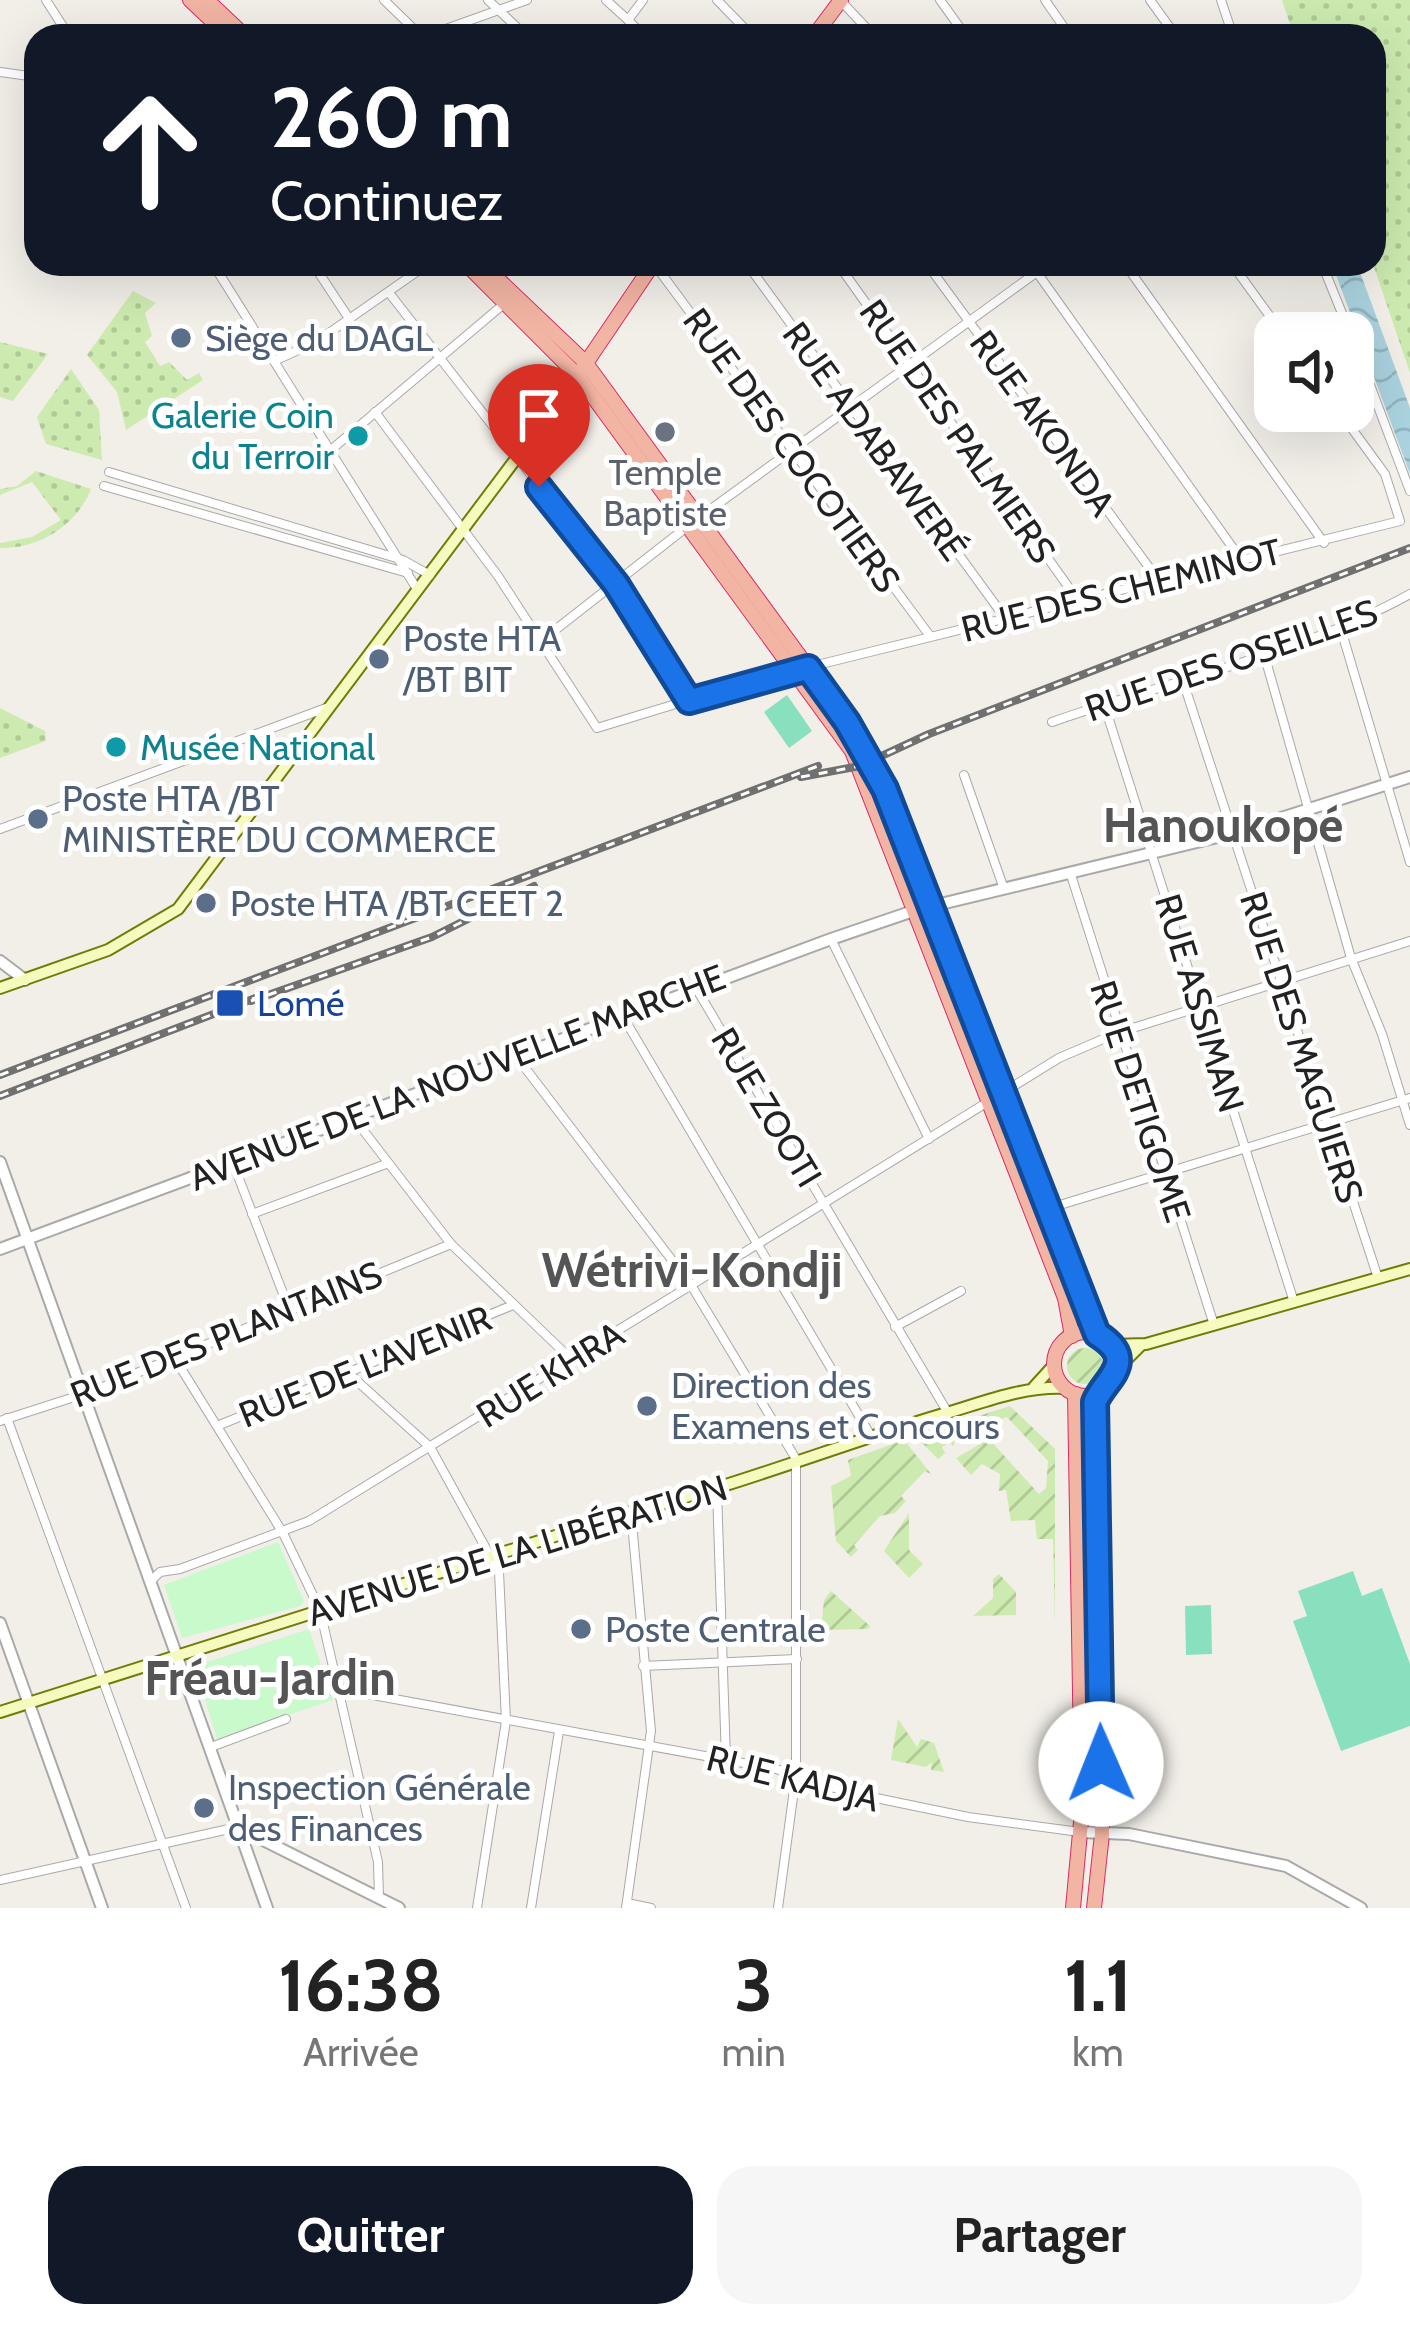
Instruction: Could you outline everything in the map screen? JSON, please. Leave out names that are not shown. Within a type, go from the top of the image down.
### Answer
[{"type":"highway","points":[[190,0],[215,24]]},
{"type":"highway","points":[[207,0],[232,24]]},
{"type":"highway","points":[[479,276],[582,369]]},
{"type":"highway","points":[[493,276],[582,369],[871,761],[934,907],[1065,1298],[1072,1336]]},
{"type":"highway","points":[[582,369],[646,276]]},
{"type":"highway","points":[[800,668],[860,766],[916,910],[1050,1208],[1097,1334],[1111,1345],[1117,1369],[1110,1385],[1096,1395],[1070,1391]]},
{"type":"highway","points":[[1073,1908],[1082,1832],[1078,1578],[1070,1391],[1054,1365],[1058,1350],[1072,1336],[1097,1334]]},
{"type":"highway","points":[[1094,1908],[1102,1834],[1096,1395]]},
{"type":"highway","points":[[1078,1578],[1098,1578]]},
{"type":"main road","points":[[0,988],[107,950],[171,916],[582,369]]},
{"type":"main road","points":[[1111,1345],[1141,1345],[1410,1269]]},
{"type":"main road","points":[[1117,1369],[1141,1345]]},
{"type":"main road","points":[[1034,1387],[1054,1365]]},
{"type":"main road","points":[[1034,1387],[1070,1391]]},
{"type":"main road","name":"AVENUE DE LA LIBÉRATION","points":[[0,1712],[631,1511],[717,1491],[796,1459],[1034,1387]]},
{"type":"street","points":[[384,0],[410,24]]},
{"type":"street","points":[[488,0],[513,24]]},
{"type":"street","points":[[459,24],[527,0]]},
{"type":"street","points":[[606,0],[632,24]]},
{"type":"street","points":[[628,20],[643,0]]},
{"type":"street","points":[[717,0],[740,24]]},
{"type":"street","points":[[840,0],[863,24]]},
{"type":"street","points":[[221,276],[417,589]]},
{"type":"street","points":[[321,276],[350,320]]},
{"type":"street","points":[[274,361],[350,320],[413,276]]},
{"type":"street","name":"RUE DES COCOTIERS","points":[[663,276],[930,636]]},
{"type":"street","name":"RUE ADABAWERÉ","points":[[755,276],[1005,618]]},
{"type":"street","name":"RUE DES PALMIERS","points":[[847,276],[1077,599]]},
{"type":"street","name":"RUE AKONDA","points":[[936,276],[1159,580]]},
{"type":"street","points":[[375,412],[541,641],[788,448],[1024,276]]},
{"type":"street","points":[[1040,276],[1240,558]]},
{"type":"street","points":[[1134,276],[1324,543]]},
{"type":"street","points":[[1241,276],[1267,312]]},
{"type":"street","points":[[1327,276],[1342,312]]},
{"type":"street","points":[[390,294],[519,455],[560,519],[616,584],[689,701]]},
{"type":"street","points":[[332,449],[506,302]]},
{"type":"street","points":[[1374,395],[1410,491]]},
{"type":"street","name":"RUE DES CHEMINOT","points":[[541,641],[596,728],[800,668],[1400,521],[1385,474],[1354,432]]},
{"type":"street","points":[[109,472],[403,560],[430,575]]},
{"type":"street","points":[[104,487],[409,574]]},
{"type":"street","name":"RUE DES OSEILLES","points":[[1052,722],[1264,654],[1410,594]]},
{"type":"street","points":[[1340,626],[1410,862]]},
{"type":"street","points":[[1264,654],[1351,958],[1406,1100],[1410,1125]]},
{"type":"street","name":"RUE DES MAGUIERS","points":[[1182,678],[1378,1279]]},
{"type":"street","name":"RUE ASSIMAN","points":[[1104,704],[1294,1302]]},
{"type":"street","points":[[0,829],[326,708]]},
{"type":"street","points":[[964,775],[1005,891]]},
{"type":"street","name":"AVENUE DE LA NOUVELLE MARCHE","points":[[0,1250],[622,1015],[916,910],[1234,833],[1410,777]]},
{"type":"street","name":"RUE DETIGOME","points":[[1071,875],[1117,1033],[1214,1325]]},
{"type":"street","points":[[831,939],[929,1139]]},
{"type":"street","name":"RUE KHRA","points":[[151,1581],[160,1572],[283,1533],[430,1448],[1059,1058],[1117,1033],[1410,940]]},
{"type":"street","points":[[0,961],[26,980]]},
{"type":"street","name":"RUE ZOOTI","points":[[696,988],[947,1413]]},
{"type":"street","points":[[622,1015],[872,1436]]},
{"type":"street","points":[[515,1055],[691,1285],[796,1459],[796,1775],[778,1908]]},
{"type":"street","points":[[1050,1208],[1406,1100]]},
{"type":"street","points":[[352,1116],[451,1244],[572,1360]]},
{"type":"street","points":[[232,1161],[289,1310]]},
{"type":"street","points":[[0,1162],[267,1908]]},
{"type":"street","points":[[251,1214],[386,1164]]},
{"type":"street","name":"RUE DES PLANTAINS","points":[[4,1419],[83,1394],[451,1244]]},
{"type":"street","points":[[896,1327],[961,1291]]},
{"type":"street","name":"RUE DE L'AVENIR","points":[[217,1426],[513,1305]]},
{"type":"street","points":[[174,1357],[283,1533],[320,1610],[378,1862],[379,1898]]},
{"type":"street","points":[[347,1372],[430,1448],[489,1555],[502,1590],[506,1721],[477,1908]]},
{"type":"street","points":[[4,1419],[166,1846],[185,1908]]},
{"type":"street","points":[[717,1491],[726,1760]]},
{"type":"street","points":[[631,1511],[650,1746],[626,1906],[651,1908]]},
{"type":"street","points":[[0,1623],[102,1908]]},
{"type":"street","points":[[643,1666],[796,1659]]},
{"type":"street","name":"RUE KADJA","points":[[340,1689],[726,1760],[968,1817],[1082,1832]]},
{"type":"street","points":[[211,1747],[286,1719]]},
{"type":"street","points":[[531,1908],[560,1731]]},
{"type":"street","points":[[0,1880],[84,1858],[166,1846],[224,1827],[239,1828],[399,1908]]},
{"type":"street","points":[[1082,1832],[1129,1834],[1286,1866],[1361,1908]]},
{"type":"green space","points":[[1282,0],[1410,0],[1410,373],[1377,276],[1386,276],[1386,24],[1290,24]]},
{"type":"green space","points":[[133,291],[156,303],[145,313],[152,336],[145,342],[160,366],[169,362],[187,380],[199,373],[203,380],[126,430],[117,392],[87,355]]},
{"type":"green space","points":[[0,342],[48,354],[13,401],[0,397]]},
{"type":"green space","points":[[71,369],[99,410],[102,460],[46,444],[37,417]]},
{"type":"green space","points":[[36,471],[91,489],[76,514],[55,532],[29,544],[0,548],[0,543],[32,537],[61,520],[32,482],[0,495],[0,489],[17,486]]},
{"type":"green space","points":[[787,695],[812,731],[789,748],[764,712]]},
{"type":"green space","points":[[0,708],[45,731],[46,741],[0,758]]},
{"type":"green space","points":[[1085,1348],[1098,1353],[1103,1366],[1098,1379],[1085,1384],[1072,1379],[1067,1366],[1072,1353]]},
{"type":"green space","points":[[1010,1406],[1055,1449],[1055,1626],[1053,1539],[1037,1539],[1035,1520],[1011,1521],[1006,1490],[999,1491],[1000,1474],[982,1464],[971,1475],[956,1458],[989,1439],[1039,1494],[1046,1488],[1048,1461],[1007,1417],[956,1438],[953,1446],[950,1442],[942,1447],[945,1453],[938,1459],[915,1436]]},
{"type":"green space","points":[[904,1440],[932,1475],[925,1471],[901,1496],[906,1501],[895,1513],[880,1516],[854,1545],[858,1550],[851,1557],[836,1541],[831,1486],[851,1476],[848,1460]]},
{"type":"green space","points":[[909,1513],[909,1550],[923,1564],[909,1578],[884,1551]]},
{"type":"green space","points":[[278,1542],[304,1601],[300,1606],[182,1638],[164,1585]]},
{"type":"green space","points":[[1353,1571],[1362,1596],[1382,1588],[1410,1664],[1410,1726],[1341,1751],[1293,1621],[1307,1616],[1298,1591]]},
{"type":"green space","points":[[999,1574],[1016,1592],[1016,1615],[973,1616],[993,1598],[993,1579]]},
{"type":"green space","points":[[831,1591],[868,1629],[821,1630],[824,1600]]},
{"type":"green space","points":[[1211,1605],[1212,1654],[1186,1655],[1185,1606]]},
{"type":"green space","points":[[309,1629],[333,1700],[217,1739],[195,1666]]},
{"type":"green space","points":[[898,1719],[917,1747],[921,1739],[934,1743],[944,1772],[931,1770],[932,1762],[926,1767],[891,1760]]},
{"type":"water","points":[[1336,276],[1361,276],[1410,408],[1410,474],[1374,377],[1374,312],[1350,312]]},
{"type":"railway","points":[[801,777],[860,766],[929,734],[1410,548]]},
{"type":"railway","points":[[0,1075],[818,766]]},
{"type":"railway","points":[[251,1001],[432,937],[534,886]]},
{"type":"railway","points":[[0,1096],[263,995]]},
{"type":"place","name":"Siège du DAGL","points":[[181,338]]},
{"type":"place","name":"Temple Baptiste","points":[[665,432]]},
{"type":"place","name":"Galerie Coin du Terroir","points":[[358,436]]},
{"type":"place","name":"Poste HTA /BT BIT","points":[[379,659]]},
{"type":"place","name":"Musée National","points":[[116,747]]},
{"type":"place","name":"Poste HTA /BT MINISTÈRE DU COMMERCE","points":[[38,819]]},
{"type":"place","name":"Poste HTA /BT CEET 2","points":[[206,903]]},
{"type":"place","name":"Lomé","points":[[230,1003]]},
{"type":"place","name":"Direction des Examens et Concours","points":[[647,1406]]},
{"type":"place","name":"Poste Centrale","points":[[581,1629]]},
{"type":"place","name":"Inspection Générale des Finances","points":[[204,1808]]},
{"type":"district","name":"Hanoukopé","points":[[1223,825]]},
{"type":"district","name":"Wétrivi-Kondji","points":[[692,1270]]},
{"type":"district","name":"Fréau-Jardin","points":[[270,1678]]},
{"type":"route","points":[[539,487],[616,584],[689,701],[792,668],[808,668],[847,722],[885,789],[1097,1334],[1111,1345],[1118,1360],[1115,1378],[1096,1395],[1095,1402],[1101,1764]]}]
